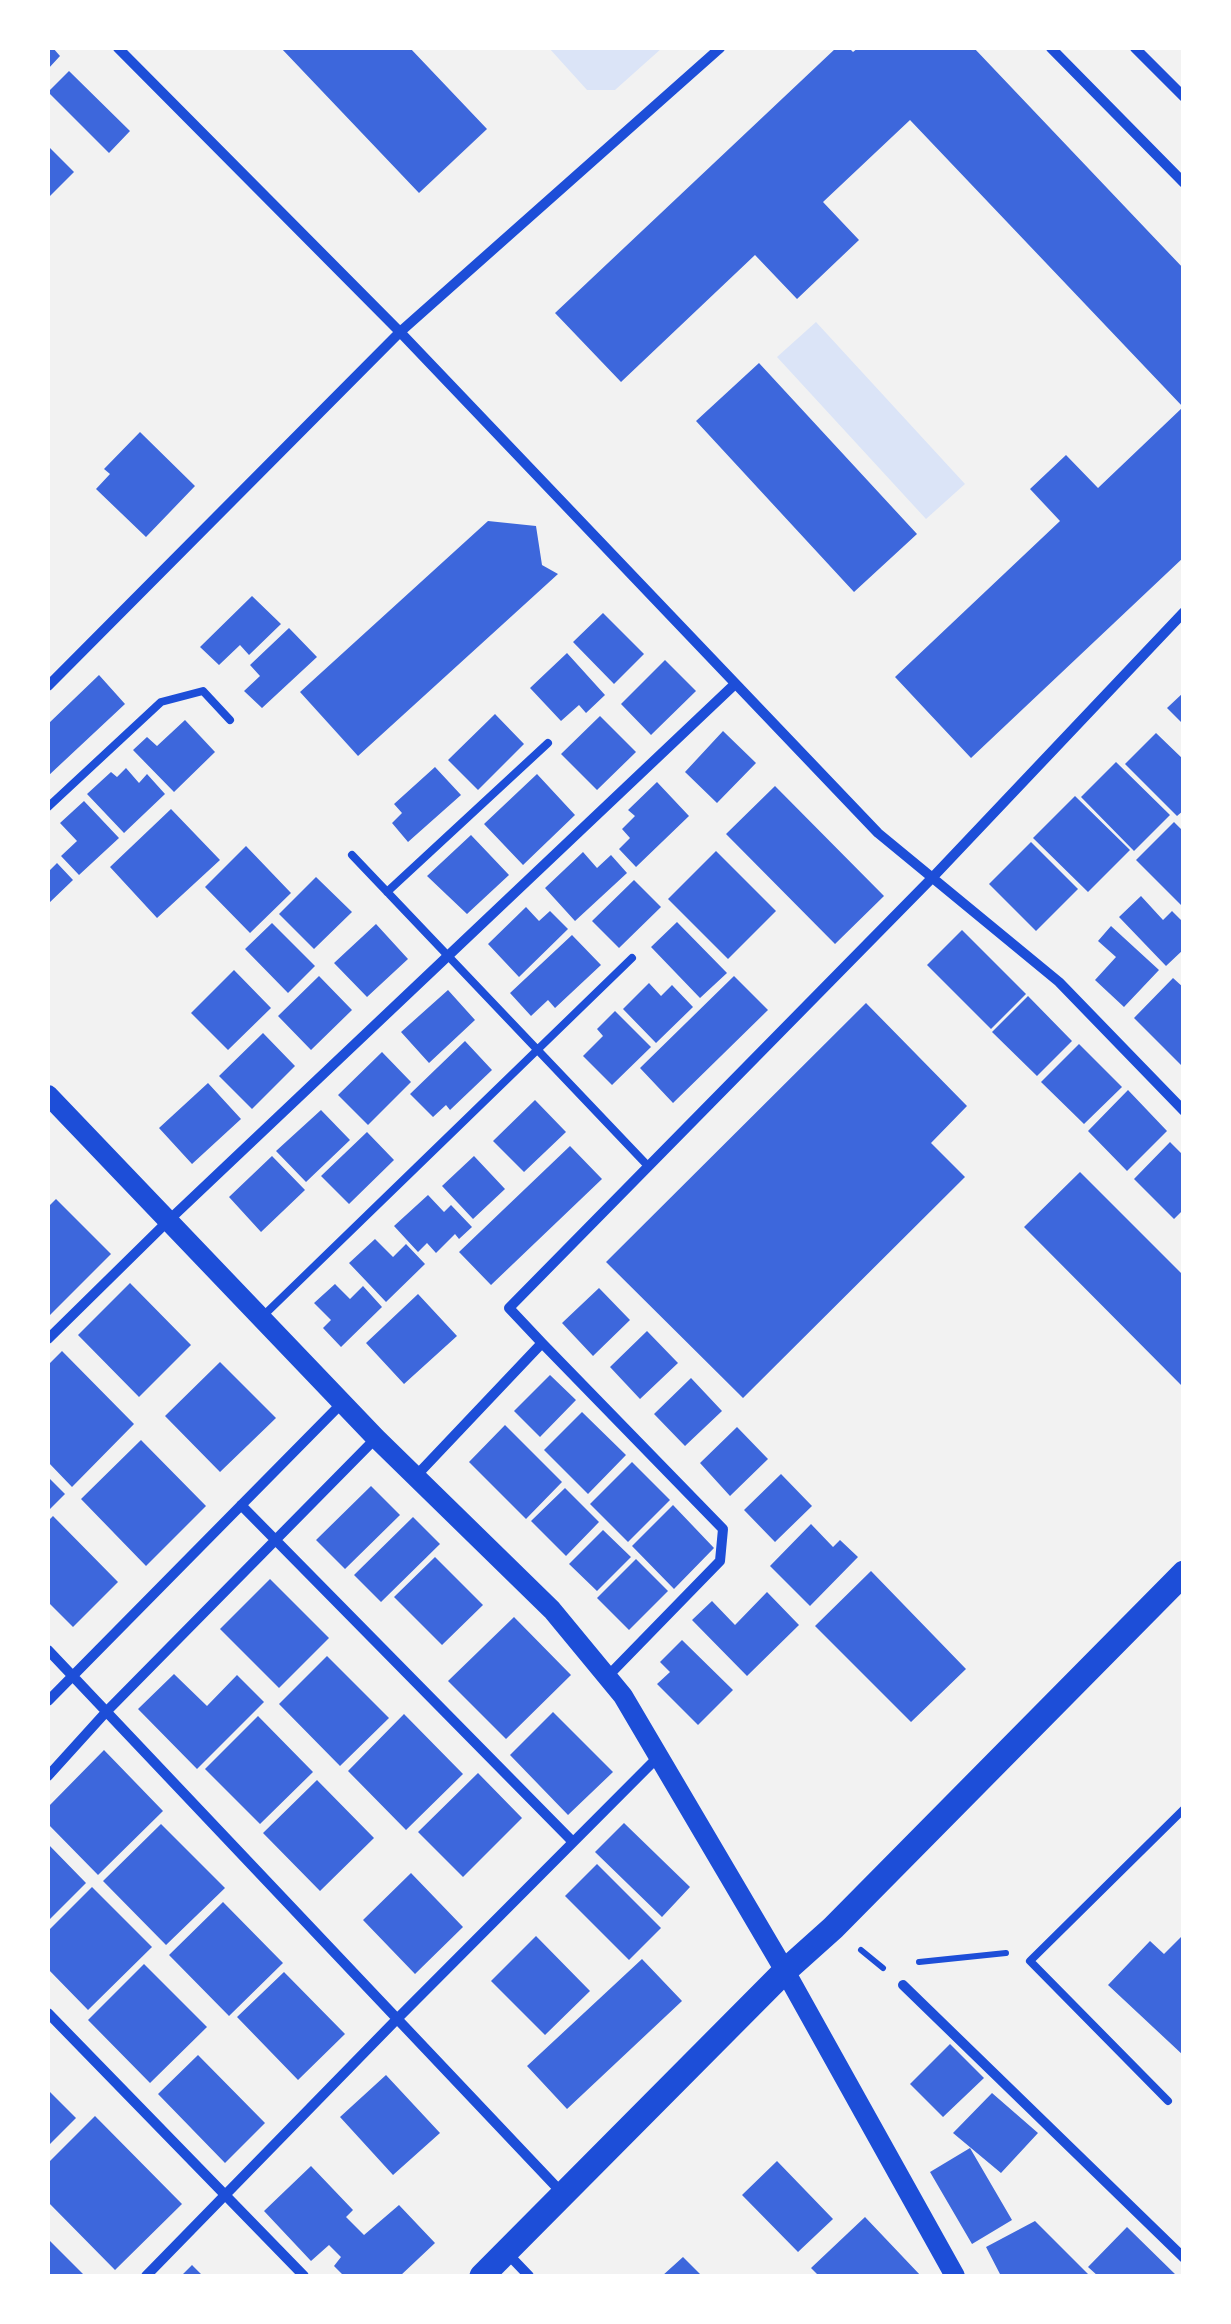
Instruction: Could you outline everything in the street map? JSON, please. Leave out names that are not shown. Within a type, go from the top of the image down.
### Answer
[{"type":"main road","points":[[48,1095],[376,1438],[552,1610],[623,1696],[785,1971],[956,2276]]},
{"type":"main road","points":[[482,2276],[1184,1573]]},
{"type":"street","points":[[118,48],[400,332],[878,833],[1059,982],[1181,1104]]},
{"type":"street","points":[[48,686],[400,332],[720,48]]},
{"type":"street","points":[[1051,48],[1184,184]]},
{"type":"street","points":[[1135,48],[1184,97]]},
{"type":"street","points":[[607,1677],[720,1561],[723,1529],[508,1308],[932,878],[1184,612]]},
{"type":"street","points":[[48,1339],[735,684]]},
{"type":"street","points":[[416,1476],[542,1343]]},
{"type":"street","points":[[48,1701],[342,1402]]},
{"type":"street","points":[[48,1776],[376,1438]]},
{"type":"street","points":[[240,1505],[573,1842]]},
{"type":"street","points":[[48,1650],[564,2194]]},
{"type":"street","points":[[146,2276],[660,1755]]},
{"type":"street","points":[[903,1984],[1184,2258]]},
{"type":"street","points":[[48,2013],[304,2276]]},
{"type":"street","points":[[506,2252],[529,2276]]},
{"type":"lane","points":[[48,806],[160,702],[204,691],[230,720]]},
{"type":"lane","points":[[387,892],[548,743]]},
{"type":"lane","points":[[352,854],[648,1166]]},
{"type":"lane","points":[[261,1319],[632,958]]},
{"type":"lane","points":[[1168,2101],[1030,1961],[1184,1808]]},
{"type":"path","points":[[833,1928],[903,1984]]},
{"type":"path","points":[[914,1963],[1014,1952],[1030,1961]]},
{"type":"path","points":[[883,1968],[899,1965]]},
{"type":"shaded area","points":[[549,48],[662,48],[615,90],[587,90]]},
{"type":"shaded area","points":[[816,322],[965,484],[926,519],[777,357]]},
{"type":"building","points":[[48,48],[60,56],[48,69]]},
{"type":"building","points":[[281,48],[410,48],[487,129],[419,193]]},
{"type":"building","points":[[836,48],[853,52],[858,48],[974,48],[1184,269],[1184,557],[971,758],[895,677],[1060,521],[1030,489],[1066,455],[1098,488],[1183,407],[910,120],[823,202],[859,240],[797,299],[755,255],[621,382],[555,313]]},
{"type":"building","points":[[69,71],[130,131],[109,153],[48,92]]},
{"type":"building","points":[[48,146],[74,172],[48,198]]},
{"type":"building","points":[[759,363],[917,534],[854,592],[696,421]]},
{"type":"building","points":[[140,432],[195,486],[146,537],[96,489],[110,474],[104,469]]},
{"type":"building","points":[[488,521],[536,526],[542,565],[558,574],[358,756],[300,692]]},
{"type":"building","points":[[252,596],[281,624],[249,655],[240,645],[219,665],[200,647]]},
{"type":"building","points":[[603,613],[644,654],[614,684],[573,642]]},
{"type":"building","points":[[289,628],[317,657],[262,708],[244,691],[260,676],[250,665]]},
{"type":"building","points":[[567,653],[605,695],[586,713],[579,705],[561,721],[530,688]]},
{"type":"building","points":[[665,660],[696,691],[651,735],[621,704]]},
{"type":"building","points":[[99,675],[125,704],[48,776],[48,724]]},
{"type":"building","points":[[1184,692],[1184,725],[1167,708]]},
{"type":"building","points":[[495,714],[524,744],[478,790],[448,760]]},
{"type":"building","points":[[600,716],[636,752],[597,790],[561,754]]},
{"type":"building","points":[[185,720],[215,752],[174,792],[133,750],[147,737],[157,746]]},
{"type":"building","points":[[723,731],[756,763],[717,803],[685,772]]},
{"type":"building","points":[[1156,733],[1184,760],[1184,810],[1177,816],[1125,764]]},
{"type":"building","points":[[1116,762],[1170,815],[1134,851],[1081,797]]},
{"type":"building","points":[[435,767],[461,795],[408,842],[392,823],[402,813],[394,804]]},
{"type":"building","points":[[126,768],[139,783],[147,774],[165,794],[124,833],[87,794],[111,772],[117,777]]},
{"type":"building","points":[[537,774],[575,815],[523,865],[484,824]]},
{"type":"building","points":[[657,782],[689,816],[636,867],[619,849],[630,838],[622,829],[635,816],[628,810]]},
{"type":"building","points":[[775,786],[884,896],[835,944],[726,834]]},
{"type":"building","points":[[1075,796],[1130,850],[1088,892],[1033,838]]},
{"type":"building","points":[[84,801],[119,838],[79,875],[61,856],[77,841],[60,823]]},
{"type":"building","points":[[171,809],[220,860],[157,918],[110,867]]},
{"type":"building","points":[[1174,822],[1184,832],[1184,908],[1136,860]]},
{"type":"building","points":[[471,835],[509,875],[467,914],[427,876]]},
{"type":"building","points":[[1031,842],[1078,889],[1036,931],[989,884]]},
{"type":"building","points":[[246,846],[291,893],[250,933],[205,887]]},
{"type":"building","points":[[716,851],[776,911],[728,959],[668,899]]},
{"type":"building","points":[[583,852],[597,868],[611,855],[627,873],[575,921],[545,888]]},
{"type":"building","points":[[57,863],[73,880],[48,904],[48,872]]},
{"type":"building","points":[[316,877],[352,912],[314,949],[279,914]]},
{"type":"building","points":[[634,880],[661,907],[619,948],[592,921]]},
{"type":"building","points":[[1141,896],[1163,920],[1172,911],[1184,923],[1184,949],[1166,966],[1119,917]]},
{"type":"building","points":[[526,907],[539,921],[550,911],[568,929],[519,977],[488,944]]},
{"type":"building","points":[[677,922],[727,973],[700,998],[651,947]]},
{"type":"building","points":[[272,923],[315,966],[288,993],[245,949]]},
{"type":"building","points":[[376,924],[408,959],[367,997],[334,963]]},
{"type":"building","points":[[1111,926],[1159,970],[1124,1007],[1095,980],[1116,957],[1098,941]]},
{"type":"building","points":[[962,930],[1026,994],[991,1029],[927,965]]},
{"type":"building","points":[[572,935],[601,965],[555,1008],[548,1000],[531,1016],[510,993]]},
{"type":"building","points":[[234,970],[271,1008],[228,1050],[191,1013]]},
{"type":"building","points":[[319,976],[352,1010],[311,1050],[278,1016]]},
{"type":"building","points":[[734,976],[768,1010],[673,1103],[640,1068]]},
{"type":"building","points":[[1173,978],[1184,988],[1184,1068],[1134,1018]]},
{"type":"building","points":[[649,983],[661,996],[672,985],[693,1007],[656,1043],[623,1009]]},
{"type":"building","points":[[448,990],[475,1020],[429,1063],[401,1032]]},
{"type":"building","points":[[1028,996],[1072,1041],[1037,1076],[992,1032]]},
{"type":"building","points":[[866,1003],[967,1106],[931,1143],[965,1177],[743,1398],[606,1262]]},
{"type":"building","points":[[615,1011],[651,1047],[612,1085],[583,1056],[603,1036],[597,1029]]},
{"type":"building","points":[[263,1033],[295,1066],[252,1109],[219,1076]]},
{"type":"building","points":[[465,1041],[492,1070],[450,1110],[446,1105],[433,1117],[410,1094]]},
{"type":"building","points":[[1079,1044],[1122,1087],[1084,1124],[1041,1082]]},
{"type":"building","points":[[382,1052],[411,1082],[368,1125],[338,1095]]},
{"type":"building","points":[[208,1083],[241,1119],[192,1164],[159,1128]]},
{"type":"building","points":[[1128,1090],[1167,1131],[1127,1171],[1088,1131]]},
{"type":"building","points":[[535,1100],[566,1132],[524,1172],[493,1141]]},
{"type":"building","points":[[321,1110],[350,1140],[306,1182],[276,1151]]},
{"type":"building","points":[[367,1132],[394,1160],[349,1204],[321,1176]]},
{"type":"building","points":[[1170,1142],[1184,1156],[1184,1209],[1174,1219],[1134,1179]]},
{"type":"building","points":[[570,1146],[602,1179],[491,1285],[459,1252]]},
{"type":"building","points":[[272,1156],[305,1190],[261,1232],[229,1197]]},
{"type":"building","points":[[474,1156],[505,1189],[473,1219],[442,1186]]},
{"type":"building","points":[[1080,1172],[1184,1276],[1184,1388],[1024,1227]]},
{"type":"building","points":[[428,1195],[444,1212],[451,1205],[472,1227],[459,1239],[455,1234],[436,1253],[427,1243],[418,1252],[394,1226]]},
{"type":"building","points":[[56,1199],[111,1254],[48,1317],[48,1207]]},
{"type":"building","points":[[375,1239],[393,1257],[406,1244],[425,1264],[386,1302],[349,1263]]},
{"type":"building","points":[[130,1283],[191,1345],[139,1397],[78,1335]]},
{"type":"building","points":[[335,1284],[350,1299],[363,1286],[382,1307],[341,1347],[323,1328],[331,1320],[314,1303]]},
{"type":"building","points":[[599,1288],[630,1320],[593,1356],[562,1323]]},
{"type":"building","points":[[418,1294],[457,1336],[404,1384],[366,1343]]},
{"type":"building","points":[[647,1331],[678,1363],[640,1399],[610,1367]]},
{"type":"building","points":[[62,1351],[134,1424],[72,1487],[48,1462],[48,1365]]},
{"type":"building","points":[[220,1362],[276,1418],[220,1472],[165,1416]]},
{"type":"building","points":[[550,1375],[576,1400],[540,1437],[514,1411]]},
{"type":"building","points":[[691,1378],[722,1411],[685,1446],[654,1414]]},
{"type":"building","points":[[582,1412],[626,1455],[588,1494],[544,1450]]},
{"type":"building","points":[[505,1425],[562,1482],[526,1519],[469,1462]]},
{"type":"building","points":[[737,1427],[768,1459],[730,1496],[700,1463]]},
{"type":"building","points":[[141,1440],[206,1506],[146,1566],[81,1499]]},
{"type":"building","points":[[632,1462],[670,1500],[628,1542],[590,1504]]},
{"type":"building","points":[[781,1474],[812,1506],[775,1542],[744,1510]]},
{"type":"building","points":[[48,1477],[65,1494],[48,1511]]},
{"type":"building","points":[[371,1486],[400,1515],[345,1569],[316,1540]]},
{"type":"building","points":[[565,1488],[599,1522],[566,1556],[531,1521]]},
{"type":"building","points":[[673,1505],[714,1548],[674,1589],[632,1546]]},
{"type":"building","points":[[53,1516],[118,1582],[73,1627],[48,1602],[48,1521]]},
{"type":"building","points":[[413,1517],[440,1544],[381,1602],[354,1575]]},
{"type":"building","points":[[811,1524],[833,1547],[840,1540],[858,1557],[810,1606],[770,1566]]},
{"type":"building","points":[[603,1530],[631,1557],[597,1591],[569,1564]]},
{"type":"building","points":[[435,1557],[483,1605],[442,1645],[394,1597]]},
{"type":"building","points":[[636,1559],[668,1591],[629,1630],[597,1598]]},
{"type":"building","points":[[871,1571],[966,1669],[911,1722],[815,1626]]},
{"type":"building","points":[[270,1579],[329,1638],[279,1688],[220,1629]]},
{"type":"building","points":[[767,1592],[799,1625],[747,1676],[692,1620],[712,1601],[735,1625]]},
{"type":"building","points":[[514,1617],[571,1675],[506,1739],[448,1681]]},
{"type":"building","points":[[682,1640],[733,1690],[698,1725],[657,1684],[670,1672],[660,1662]]},
{"type":"building","points":[[327,1656],[389,1718],[340,1766],[279,1704]]},
{"type":"building","points":[[174,1674],[207,1706],[237,1675],[264,1702],[197,1769],[138,1709]]},
{"type":"building","points":[[553,1712],[613,1772],[568,1815],[510,1755]]},
{"type":"building","points":[[404,1714],[463,1774],[406,1830],[348,1771]]},
{"type":"building","points":[[258,1716],[313,1772],[260,1824],[205,1769]]},
{"type":"building","points":[[104,1750],[163,1811],[98,1875],[48,1824],[48,1807]]},
{"type":"building","points":[[478,1773],[522,1818],[463,1877],[418,1832]]},
{"type":"building","points":[[317,1780],[374,1838],[320,1891],[263,1833]]},
{"type":"building","points":[[624,1823],[690,1887],[662,1917],[595,1852]]},
{"type":"building","points":[[161,1824],[225,1888],[166,1945],[103,1881]]},
{"type":"building","points":[[48,1844],[86,1883],[48,1921]]},
{"type":"building","points":[[597,1864],[661,1928],[629,1960],[565,1896]]},
{"type":"building","points":[[411,1873],[463,1927],[415,1974],[363,1920]]},
{"type":"building","points":[[92,1887],[152,1947],[88,2010],[48,1969],[48,1931]]},
{"type":"building","points":[[223,1902],[283,1963],[229,2016],[169,1955]]},
{"type":"building","points":[[1184,1934],[1184,2056],[1108,1985],[1150,1941],[1164,1954]]},
{"type":"building","points":[[536,1936],[590,1991],[545,2035],[491,1981]]},
{"type":"building","points":[[642,1959],[682,2001],[567,2109],[527,2066]]},
{"type":"building","points":[[144,1964],[207,2027],[150,2083],[88,2020]]},
{"type":"building","points":[[284,1972],[345,2034],[298,2080],[237,2017]]},
{"type":"building","points":[[950,2044],[984,2078],[943,2117],[910,2084]]},
{"type":"building","points":[[198,2055],[265,2123],[225,2163],[158,2094]]},
{"type":"building","points":[[386,2075],[440,2133],[393,2175],[340,2117]]},
{"type":"building","points":[[48,2090],[76,2118],[48,2146]]},
{"type":"building","points":[[992,2093],[1038,2133],[1001,2173],[953,2133]]},
{"type":"building","points":[[95,2116],[182,2204],[115,2270],[48,2202],[48,2163]]},
{"type":"building","points":[[970,2148],[1012,2220],[972,2244],[930,2172]]},
{"type":"building","points":[[777,2161],[833,2219],[798,2252],[742,2195]]},
{"type":"building","points":[[311,2166],[353,2210],[346,2217],[364,2235],[399,2205],[435,2243],[400,2276],[344,2276],[334,2266],[341,2257],[329,2245],[311,2261],[264,2211]]},
{"type":"building","points":[[865,2217],[921,2276],[819,2276],[811,2268]]},
{"type":"building","points":[[1035,2221],[1090,2276],[1001,2276],[986,2247]]},
{"type":"building","points":[[1127,2227],[1177,2276],[1098,2276],[1088,2267]]},
{"type":"building","points":[[48,2239],[85,2276],[48,2276]]},
{"type":"building","points":[[683,2257],[702,2276],[662,2276]]},
{"type":"building","points":[[192,2265],[203,2276],[181,2276]]}]
